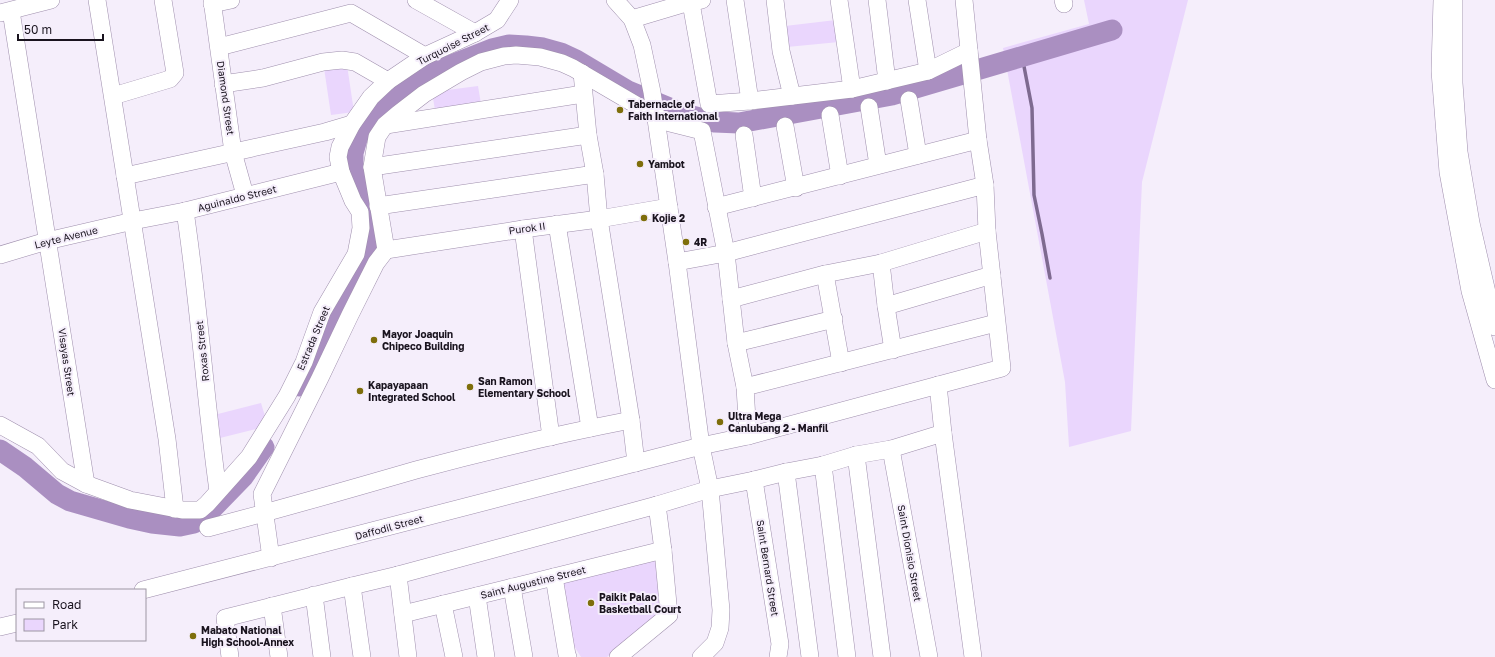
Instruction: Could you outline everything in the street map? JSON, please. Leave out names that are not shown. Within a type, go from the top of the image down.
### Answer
[{"type":"street","points":[[5,12],[51,0]]},
{"type":"street","points":[[97,0],[167,439],[175,509]]},
{"type":"street","points":[[113,96],[170,79],[175,72],[163,0]]},
{"type":"street","points":[[212,2],[231,0]]},
{"type":"street","points":[[416,0],[475,33]]},
{"type":"street","name":"Turquoise Street","points":[[352,124],[371,97],[388,81],[425,56],[475,33],[497,20],[509,0]]},
{"type":"street","points":[[615,0],[632,19],[642,45],[654,104],[677,262],[701,446],[710,489],[721,610],[720,628],[715,643],[701,657]]},
{"type":"street","points":[[735,0],[750,101]]},
{"type":"street","points":[[776,0],[781,51],[792,96]]},
{"type":"street","points":[[839,0],[852,89]]},
{"type":"street","points":[[877,0],[887,81]]},
{"type":"street","points":[[917,0],[928,71]]},
{"type":"street","points":[[745,387],[996,323],[987,231],[985,185],[978,140],[964,0]]},
{"type":"street","points":[[1442,0],[1440,71],[1448,172],[1470,291],[1495,380]]},
{"type":"street","points":[[1454,0],[1454,83],[1459,152],[1471,223],[1495,327]]},
{"type":"street","name":"Diamond Street","points":[[212,2],[233,152],[245,195]]},
{"type":"street","points":[[632,19],[688,2],[709,104],[750,101],[852,89],[928,71],[969,55]]},
{"type":"street","name":"Visayas Street","points":[[5,12],[66,348],[86,484]]},
{"type":"street","points":[[219,47],[351,14],[425,56]]},
{"type":"street","points":[[271,558],[262,494],[353,308],[376,263],[386,250],[372,167],[377,137],[385,125],[424,94],[471,67],[492,59],[516,55],[534,56],[562,63],[654,104],[670,123],[702,131],[726,253],[736,343],[745,387],[748,436]]},
{"type":"street","points":[[223,84],[263,78],[323,62],[342,60],[355,62],[388,81]]},
{"type":"street","points":[[582,73],[583,94],[588,136],[595,174],[599,219],[631,420],[636,463]]},
{"type":"street","points":[[385,125],[583,94]]},
{"type":"street","points":[[909,100],[918,155]]},
{"type":"street","points":[[869,107],[878,165]]},
{"type":"street","points":[[830,115],[840,176]]},
{"type":"street","points":[[125,176],[352,124]]},
{"type":"street","name":"Estrada Street","points":[[0,424],[38,446],[62,471],[86,484],[130,500],[188,511],[200,510],[248,457],[287,396],[304,362],[322,312],[356,254],[361,228],[360,212],[353,201],[341,172],[338,157],[340,147],[352,124]]},
{"type":"street","points":[[785,126],[796,188]]},
{"type":"street","points":[[744,135],[753,198]]},
{"type":"street","points":[[372,167],[588,136]]},
{"type":"street","points":[[716,207],[796,188],[878,165],[978,140]]},
{"type":"street","name":"Aguinaldo Street","points":[[133,221],[185,211],[341,172]]},
{"type":"street","points":[[378,206],[595,174]]},
{"type":"street","points":[[677,262],[726,253],[985,185]]},
{"type":"street","name":"Purok II","points":[[386,250],[599,219],[669,207]]},
{"type":"street","name":"Roxas Street","points":[[185,211],[196,293],[208,413],[218,491]]},
{"type":"street","name":"Leyte Avenue","points":[[0,254],[47,241],[133,221]]},
{"type":"street","points":[[557,224],[590,428]]},
{"type":"street","points":[[523,229],[551,437]]},
{"type":"street","points":[[731,299],[825,274],[881,263],[987,231]]},
{"type":"street","points":[[881,263],[893,350]]},
{"type":"street","points":[[825,274],[841,363]]},
{"type":"street","points":[[886,306],[992,275]]},
{"type":"street","points":[[736,343],[834,319]]},
{"type":"street","name":"Daffodil Street","points":[[146,589],[701,446],[748,436],[1002,368],[996,323]]},
{"type":"street","points":[[938,385],[973,657]]},
{"type":"street","points":[[208,528],[264,514],[418,470],[551,437],[631,420]]},
{"type":"street","points":[[230,657],[225,618],[398,575],[657,505],[710,489],[823,465],[856,455],[892,449],[943,433]]},
{"type":"street","name":"Saint Dionisio Street","points":[[892,449],[929,657]]},
{"type":"street","points":[[856,455],[882,657]]},
{"type":"street","points":[[823,465],[847,657]]},
{"type":"street","points":[[786,472],[810,657]]},
{"type":"street","name":"Saint Bernard Street","points":[[754,480],[780,644],[778,657]]},
{"type":"street","points":[[618,657],[669,615],[657,505]]},
{"type":"street","name":"Saint Augustine Street","points":[[403,614],[663,550]]},
{"type":"street","points":[[398,575],[408,657]]},
{"type":"street","points":[[554,577],[568,657]]},
{"type":"street","points":[[352,586],[362,657]]},
{"type":"street","points":[[512,587],[524,657]]},
{"type":"street","points":[[314,596],[322,657]]},
{"type":"street","points":[[477,596],[486,657]]},
{"type":"street","points":[[443,604],[454,657]]},
{"type":"street","points":[[272,606],[279,657]]},
{"type":"street","points":[[0,627],[16,623]]},
{"type":"green space","points":[[1084,0],[1188,0],[1142,182],[1131,431],[1069,447],[1065,382],[1003,48],[1089,24]]},
{"type":"green space","points":[[836,20],[839,42],[787,47],[785,26]]},
{"type":"green space","points":[[347,65],[354,112],[331,115],[324,68]]},
{"type":"green space","points":[[478,86],[481,104],[435,110],[432,92]]},
{"type":"green space","points":[[261,403],[268,426],[220,438],[214,415]]},
{"type":"green space","points":[[0,443],[24,457],[52,484],[69,493],[100,506],[134,514],[183,521],[183,529],[152,527],[122,522],[63,503],[56,499],[24,471],[0,455]]},
{"type":"green space","points":[[655,559],[662,604],[657,615],[607,657],[581,657],[571,641],[561,579]]},
{"type":"waterway","points":[[300,386],[315,358],[330,320],[360,270],[367,249],[368,236],[366,213],[353,165],[353,153],[357,139],[364,123],[382,105],[426,75],[492,49],[509,45],[543,48],[561,53],[576,60],[628,91],[684,114],[715,122],[739,123],[892,95],[1112,30]]},
{"type":"waterway","points":[[1022,56],[1032,108],[1034,195],[1050,278]]},
{"type":"waterway","points":[[0,450],[25,467],[57,494],[70,501],[129,518],[152,523],[180,526],[194,523],[208,513],[243,477],[264,447]]},
{"type":"place","name":"Tabernacle of Faith International","points":[[620,110]]},
{"type":"place","name":"Yambot","points":[[640,164]]},
{"type":"place","name":"Kojie 2","points":[[644,218]]},
{"type":"place","name":"4R","points":[[686,242]]},
{"type":"place","name":"Mayor Joaquin Chipeco Building","points":[[374,340]]},
{"type":"place","name":"San Ramon Elementary School","points":[[470,387]]},
{"type":"place","name":"Kapayapaan Integrated School","points":[[360,391]]},
{"type":"place","name":"Ultra Mega Canlubang 2 - Manfil","points":[[720,422]]},
{"type":"place","name":"Paikit Palao Basketball Court","points":[[591,603]]},
{"type":"place","name":"Mabato National High School-Annex","points":[[193,636]]}]
